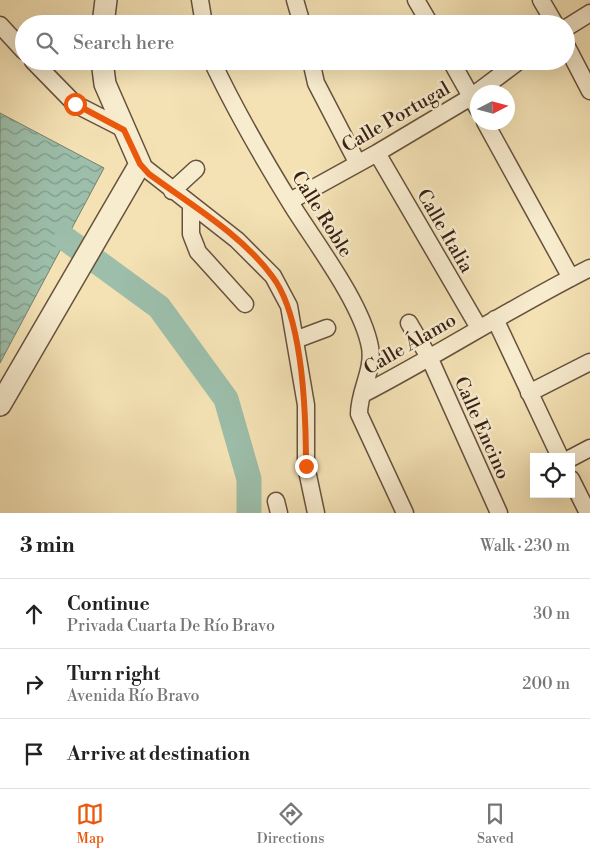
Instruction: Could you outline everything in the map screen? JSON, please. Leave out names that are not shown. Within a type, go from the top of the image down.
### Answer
[{"type":"street","points":[[104,15],[106,0]]},
{"type":"street","points":[[200,0],[202,15]]},
{"type":"street","points":[[294,0],[299,15]]},
{"type":"street","points":[[416,0],[425,15]]},
{"type":"street","points":[[541,0],[549,15]]},
{"type":"street","points":[[575,22],[590,13]]},
{"type":"street","points":[[0,25],[15,41]]},
{"type":"street","points":[[575,62],[590,91]]},
{"type":"street","points":[[42,70],[75,104],[124,130]]},
{"type":"street","points":[[103,70],[105,84],[140,164],[191,206],[237,240],[273,276],[289,306],[306,405],[306,466],[316,513]]},
{"type":"street","name":"Calle Roble","points":[[216,70],[232,104],[345,288],[370,347],[371,370],[363,394]]},
{"type":"street","points":[[313,70],[316,83],[357,162]]},
{"type":"street","points":[[456,70],[470,96]]},
{"type":"street","name":"Calle Portugal","points":[[493,85],[509,70]]},
{"type":"street","name":"Calle Portugal","points":[[290,201],[357,162],[470,105]]},
{"type":"street","points":[[489,130],[570,278]]},
{"type":"street","name":"Calle Italia","points":[[377,153],[479,328]]},
{"type":"street","points":[[0,405],[140,164]]},
{"type":"street","points":[[172,191],[196,169]]},
{"type":"street","points":[[191,206],[191,234],[198,252],[245,304]]},
{"type":"street","name":"Calle Álamo","points":[[405,513],[359,414],[363,394],[430,360],[479,328],[590,268]]},
{"type":"street","points":[[495,319],[558,453]]},
{"type":"street","name":"Calle Encino","points":[[409,323],[430,360],[499,513]]},
{"type":"street","points":[[295,340],[327,328]]},
{"type":"street","points":[[529,393],[590,362]]},
{"type":"street","points":[[575,456],[590,448]]},
{"type":"street","points":[[575,487],[588,513]]},
{"type":"water","points":[[0,113],[104,168],[0,363]]},
{"type":"waterway","points":[[66,239],[159,307],[226,399],[249,479],[249,513]]},
{"type":"route","points":[[75,104],[124,130],[140,164],[149,174],[237,240],[273,276],[289,306],[306,405],[306,466]]}]
